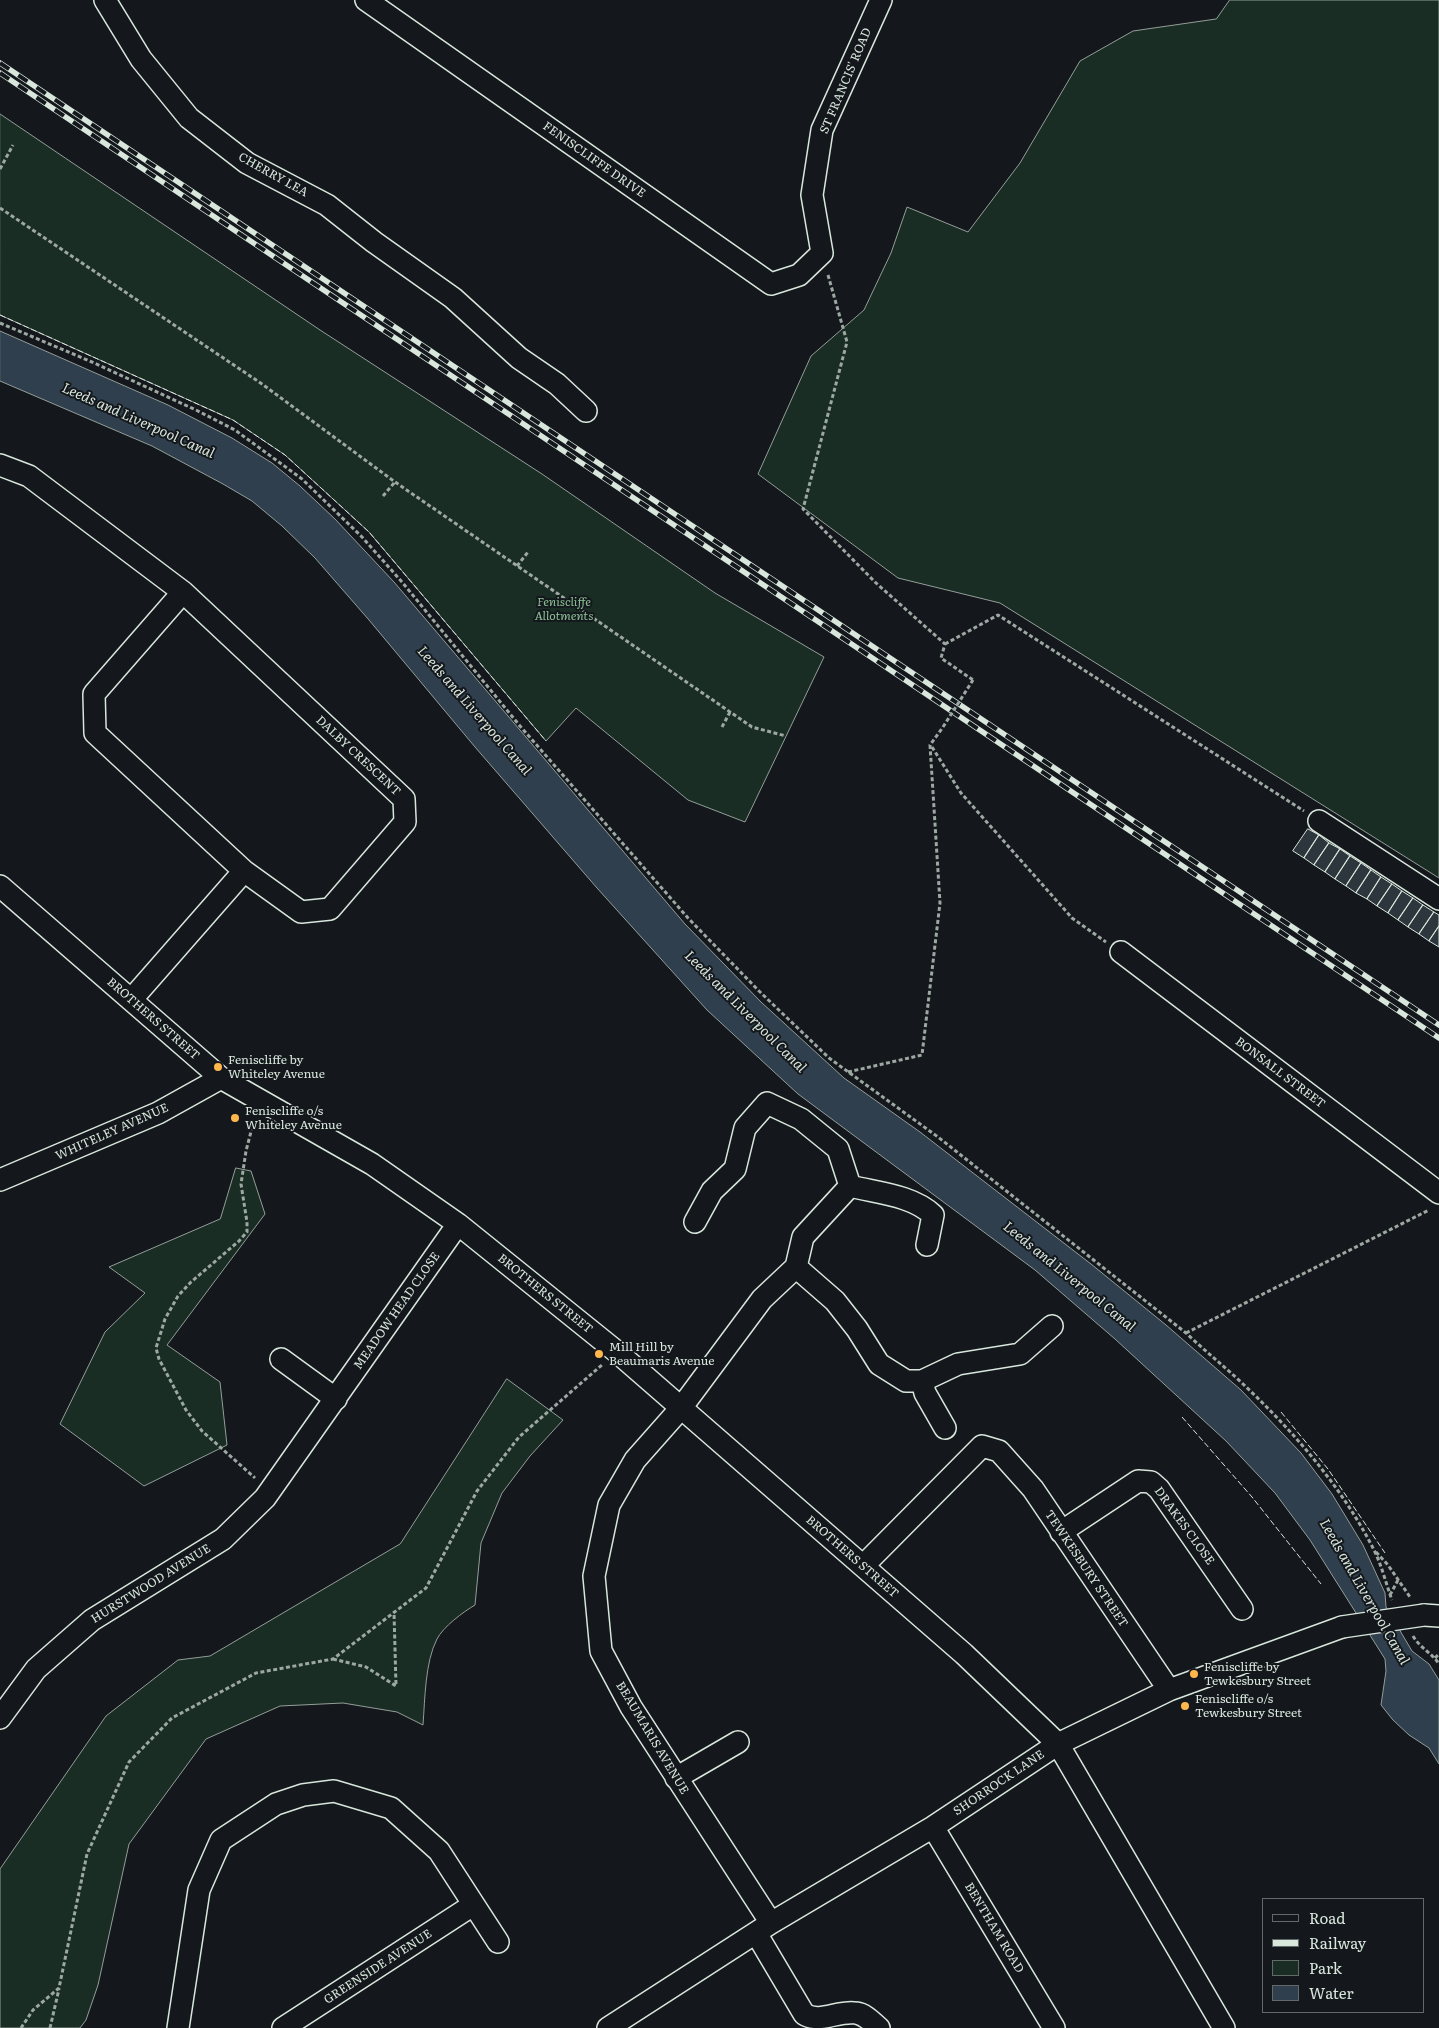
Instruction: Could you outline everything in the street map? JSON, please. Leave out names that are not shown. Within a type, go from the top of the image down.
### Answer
[{"type":"street","name":"CHERRY LEA","points":[[105,0],[141,59],[189,118],[247,163],[327,205],[374,242],[453,298],[519,358],[557,384],[586,411]]},
{"type":"street","name":"FENISCLIFFE DRIVE","points":[[366,0],[771,284],[799,276],[822,253]]},
{"type":"street","name":"ST FRANCIS' ROAD","points":[[822,253],[812,196],[822,130],[881,0]]},
{"type":"street","name":"DALBY CRESCENT","points":[[0,466],[29,476],[183,592],[404,799],[405,822],[330,909],[301,912],[244,871],[94,733],[94,694],[183,592]]},
{"type":"street","points":[[1319,821],[1439,899]]},
{"type":"street","points":[[130,1000],[244,871]]},
{"type":"street","name":"BROTHERS STREET","points":[[0,886],[221,1078],[372,1164],[458,1224],[616,1352],[964,1654],[1058,1744],[1224,2028]]},
{"type":"street","name":"BONSALL STREET","points":[[1121,952],[1435,1201]]},
{"type":"street","name":"WHITELEY AVENUE","points":[[0,1180],[158,1112],[221,1078]]},
{"type":"street","points":[[695,1222],[712,1192],[736,1169],[745,1128],[767,1103],[802,1119],[838,1149],[850,1186]]},
{"type":"street","points":[[850,1186],[912,1201],[926,1209],[932,1215],[927,1244]]},
{"type":"street","points":[[850,1186],[803,1237],[796,1267],[835,1300],[857,1328],[879,1364],[906,1381],[922,1380],[958,1364],[1020,1354],[1052,1326]]},
{"type":"street","name":"MEADOW HEAD CLOSE","points":[[223,1539],[265,1498],[458,1224]]},
{"type":"street","name":"BEAUMARIS AVENUE","points":[[796,1267],[762,1299],[681,1408],[635,1460],[609,1504],[594,1576],[601,1651],[631,1707],[676,1778],[763,1928],[804,2014],[818,2018],[856,2013],[864,2016],[879,2028]]},
{"type":"street","points":[[281,1359],[336,1399]]},
{"type":"street","points":[[922,1380],[925,1393],[945,1428]]},
{"type":"street","name":"TEWKESBURY STREET","points":[[863,1566],[982,1446],[999,1451],[1033,1489],[1168,1690]]},
{"type":"street","name":"DRAKES CLOSE","points":[[1061,1532],[1138,1481],[1151,1482],[1159,1489],[1242,1609]]},
{"type":"street","name":"HURSTWOOD AVENUE","points":[[0,1718],[36,1669],[92,1620],[223,1539]]},
{"type":"street","name":"SHORROCK LANE","points":[[608,2028],[763,1928],[933,1827],[1058,1744],[1168,1690],[1342,1626],[1431,1616]]},
{"type":"street","points":[[676,1778],[738,1742]]},
{"type":"street","points":[[178,2028],[199,1890],[221,1840],[276,1804],[303,1795],[334,1791],[390,1808],[440,1851],[498,1942]]},
{"type":"street","name":"BENTHAM ROAD","points":[[933,1827],[1054,2028]]},
{"type":"street","name":"GREENSIDE AVENUE","points":[[283,2028],[473,1905]]},
{"type":"path","points":[[0,169],[13,145]]},
{"type":"path","points":[[0,208],[262,384],[395,482],[752,727],[786,736]]},
{"type":"path","points":[[822,253],[847,342],[803,509],[876,583],[945,644]]},
{"type":"path","points":[[0,323],[92,362],[212,418],[235,430],[302,479],[362,537],[402,582],[520,726],[688,918],[829,1058],[938,1136],[1186,1333],[1242,1383],[1295,1437],[1341,1496],[1374,1551],[1394,1605]]},
{"type":"path","points":[[383,496],[395,482]]},
{"type":"path","points":[[517,566],[528,552]]},
{"type":"path","points":[[848,1072],[922,1055],[940,903],[930,745],[973,680],[941,658],[945,644],[998,615],[1319,821]]},
{"type":"path","points":[[722,727],[730,712]]},
{"type":"path","points":[[930,745],[962,792],[1072,918],[1121,952]]},
{"type":"path","points":[[260,1100],[246,1150],[241,1184],[247,1232],[239,1242],[191,1282],[178,1296],[165,1319],[156,1348],[159,1359],[186,1410],[202,1431],[270,1491]]},
{"type":"path","points":[[1186,1333],[1435,1201]]},
{"type":"path","points":[[333,1659],[426,1588],[477,1491],[519,1437],[616,1352]]},
{"type":"path","points":[[1374,1551],[1388,1565],[1398,1580],[1390,1595]]},
{"type":"path","points":[[50,2028],[87,1854],[129,1762],[172,1718],[256,1673],[333,1659],[366,1667],[396,1686],[394,1612]]},
{"type":"path","points":[[1412,1635],[1417,1643],[1435,1658],[1439,1664]]},
{"type":"path","points":[[1435,1658],[1439,1654]]},
{"type":"path","points":[[21,2028],[33,2010],[59,1988]]},
{"type":"green space","points":[[1230,0],[1439,0],[1439,878],[1000,603],[898,578],[758,474],[811,356],[864,310],[891,253],[907,207],[968,232],[1020,163],[1080,61],[1133,31],[1216,19]]},
{"type":"green space","name":"Feniscliffe Allotments","points":[[0,114],[320,330],[542,474],[715,593],[824,657],[745,822],[688,800],[576,708],[546,741],[369,532],[285,455],[233,420],[0,315]]},
{"type":"green space","points":[[236,1168],[251,1171],[265,1214],[167,1345],[220,1382],[227,1445],[144,1486],[60,1424],[105,1332],[145,1293],[109,1267],[220,1219]]},
{"type":"green space","points":[[507,1379],[563,1420],[530,1456],[502,1493],[481,1543],[475,1605],[448,1625],[440,1634],[433,1648],[426,1681],[423,1725],[397,1712],[343,1703],[280,1706],[206,1739],[129,1844],[98,1985],[86,2020],[80,2028],[0,2028],[0,1869],[106,1716],[178,1660],[210,1656],[400,1544]]},
{"type":"water","name":"Leeds and Liverpool Canal","points":[[0,331],[168,405],[232,438],[272,463],[300,486],[335,519],[394,582],[685,924],[761,1002],[844,1078],[920,1132],[1091,1264],[1166,1325],[1241,1390],[1301,1453],[1332,1494],[1363,1545],[1385,1593],[1386,1607],[1412,1651],[1429,1664],[1439,1680],[1439,1764],[1429,1748],[1409,1735],[1381,1705],[1386,1671],[1385,1659],[1310,1540],[1275,1493],[1226,1441],[1115,1339],[1035,1270],[798,1094],[707,1010],[597,888],[315,558],[282,526],[252,501],[152,446],[0,381]]},
{"type":"building","points":[[1308,829],[1319,835],[1304,858],[1293,851]]},
{"type":"building","points":[[1319,835],[1329,843],[1314,865],[1304,858]]},
{"type":"building","points":[[1329,843],[1340,849],[1325,872],[1314,865]]},
{"type":"building","points":[[1340,849],[1350,856],[1335,879],[1325,872]]},
{"type":"building","points":[[1350,856],[1361,863],[1346,886],[1335,879]]},
{"type":"building","points":[[1361,863],[1371,870],[1356,893],[1346,886]]},
{"type":"building","points":[[1371,870],[1381,877],[1367,899],[1356,893]]},
{"type":"building","points":[[1381,877],[1392,884],[1377,906],[1367,899]]},
{"type":"building","points":[[1392,884],[1402,891],[1388,913],[1377,906]]},
{"type":"building","points":[[1402,891],[1413,898],[1398,920],[1388,913]]},
{"type":"building","points":[[1413,898],[1423,905],[1408,927],[1398,920]]},
{"type":"building","points":[[1423,905],[1434,912],[1419,934],[1408,927]]},
{"type":"building","points":[[1434,912],[1439,915],[1439,926],[1429,941],[1419,934]]},
{"type":"building","points":[[1439,926],[1439,947],[1429,941]]},
{"type":"railway","points":[[0,63],[1439,1025]]},
{"type":"railway","points":[[0,73],[1439,1038]]},
{"type":"fence","points":[[0,315],[233,420],[285,455],[369,532],[546,741]]},
{"type":"fence","points":[[1281,1412],[1328,1469],[1385,1553]]},
{"type":"fence","points":[[1182,1417],[1252,1497],[1321,1584]]},
{"type":"place","name":"Feniscliffe by Whiteley Avenue","points":[[218,1067]]},
{"type":"place","name":"Feniscliffe o/s Whiteley Avenue","points":[[235,1118]]},
{"type":"place","name":"Mill Hill by Beaumaris Avenue","points":[[599,1354]]},
{"type":"place","name":"Feniscliffe by Tewkesbury Street","points":[[1194,1674]]},
{"type":"place","name":"Feniscliffe o/s Tewkesbury Street","points":[[1185,1706]]}]
